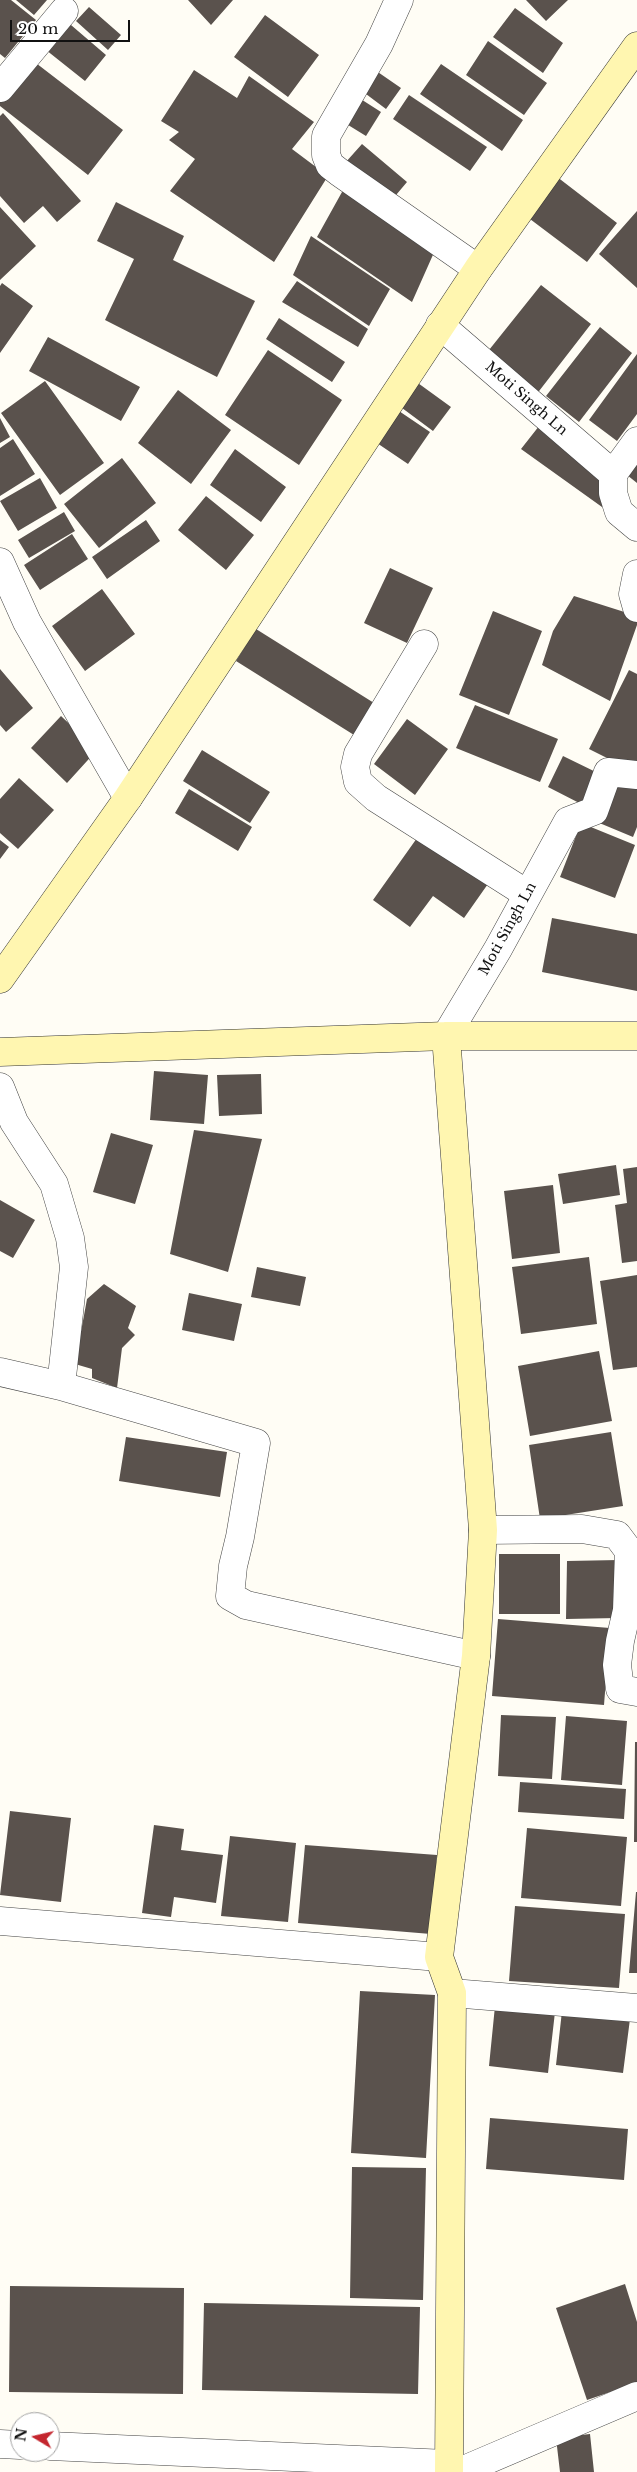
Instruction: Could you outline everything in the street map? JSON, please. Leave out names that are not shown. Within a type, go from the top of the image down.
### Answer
[{"type":"street","points":[[400,0],[379,44],[326,136],[326,155],[330,165],[339,172],[478,269]]},
{"type":"street","points":[[0,88],[64,11]]},
{"type":"street","points":[[4,964],[128,798],[440,325],[637,46]]},
{"type":"street","name":"Moti Singh Ln","points":[[440,325],[613,474]]},
{"type":"street","points":[[637,441],[613,474],[613,493],[619,512],[637,527]]},
{"type":"street","points":[[0,562],[27,622],[128,798]]},
{"type":"street","points":[[637,574],[632,594],[637,608]]},
{"type":"street","points":[[424,644],[358,754],[355,767],[358,782],[376,798],[527,894]]},
{"type":"street","name":"Moti Singh Ln","points":[[446,1036],[498,949],[568,821],[594,811],[608,772],[637,775]]},
{"type":"street","points":[[0,1052],[446,1036],[637,1036]]},
{"type":"street","points":[[446,1036],[483,1530],[476,1656],[439,1957],[452,1993],[451,2469]]},
{"type":"street","points":[[0,1087],[14,1122],[54,1184],[70,1238],[74,1267],[61,1386]]},
{"type":"street","points":[[0,1372],[61,1386],[256,1443],[240,1537],[233,1566],[230,1596],[246,1605],[476,1656]]},
{"type":"street","points":[[483,1530],[582,1529],[617,1535],[629,1551],[627,1610],[617,1665],[620,1689],[637,1692]]},
{"type":"street","points":[[0,1921],[439,1957]]},
{"type":"street","points":[[452,1993],[637,2008]]},
{"type":"street","points":[[60,2447],[451,2469],[637,2396]]},
{"type":"building","points":[[0,0],[11,0],[36,20],[5,58],[0,54]]},
{"type":"building","points":[[16,0],[47,0],[34,15]]},
{"type":"building","points":[[188,0],[233,0],[211,25]]},
{"type":"building","points":[[526,0],[568,0],[546,21]]},
{"type":"building","points":[[89,7],[121,35],[108,50],[76,21]]},
{"type":"building","points":[[515,8],[563,43],[543,73],[493,37]]},
{"type":"building","points":[[265,15],[319,55],[288,97],[234,57]]},
{"type":"building","points":[[64,19],[106,55],[85,81],[41,46]]},
{"type":"building","points":[[488,41],[547,83],[524,115],[466,75]]},
{"type":"building","points":[[32,60],[123,130],[88,175],[0,106],[0,102]]},
{"type":"building","points":[[441,64],[523,120],[502,151],[420,94]]},
{"type":"building","points":[[372,68],[401,88],[386,109],[358,88]]},
{"type":"building","points":[[194,70],[237,98],[249,76],[314,122],[292,149],[328,176],[274,262],[170,191],[195,159],[169,140],[179,132],[161,121]]},
{"type":"building","points":[[409,95],[487,147],[470,171],[393,119]]},
{"type":"building","points":[[356,96],[381,112],[366,136],[340,120]]},
{"type":"building","points":[[3,113],[81,201],[57,222],[43,206],[24,223],[0,196],[0,116]]},
{"type":"building","points":[[362,144],[407,182],[391,201],[345,163]]},
{"type":"building","points":[[552,173],[617,223],[587,262],[522,213]]},
{"type":"building","points":[[347,183],[436,248],[412,302],[317,237]]},
{"type":"building","points":[[116,202],[184,236],[173,260],[255,301],[217,377],[105,320],[134,259],[97,241]]},
{"type":"building","points":[[0,207],[36,246],[0,280]]},
{"type":"building","points":[[637,211],[637,288],[599,254]]},
{"type":"building","points":[[311,236],[390,289],[369,326],[293,275]]},
{"type":"building","points":[[297,281],[368,329],[358,347],[282,302]]},
{"type":"building","points":[[2,283],[33,306],[0,353],[0,286]]},
{"type":"building","points":[[541,285],[591,324],[536,395],[485,355]]},
{"type":"building","points":[[279,318],[345,362],[332,382],[266,339]]},
{"type":"building","points":[[600,327],[632,353],[579,422],[546,396]]},
{"type":"building","points":[[48,337],[140,387],[121,421],[29,371]]},
{"type":"building","points":[[268,350],[342,400],[299,465],[225,415]]},
{"type":"building","points":[[637,354],[637,414],[617,441],[589,420]]},
{"type":"building","points":[[411,378],[451,407],[433,431],[394,402]]},
{"type":"building","points":[[45,381],[104,463],[60,495],[1,413]]},
{"type":"building","points":[[178,390],[231,430],[191,484],[138,443]]},
{"type":"building","points":[[393,407],[430,432],[408,464],[371,439]]},
{"type":"building","points":[[0,418],[10,437],[0,443]]},
{"type":"building","points":[[543,421],[608,472],[602,507],[521,449]]},
{"type":"building","points":[[13,439],[35,474],[0,496],[0,448]]},
{"type":"building","points":[[235,449],[286,487],[261,522],[210,485]]},
{"type":"building","points":[[122,458],[156,503],[99,548],[64,504]]},
{"type":"building","points":[[637,463],[637,483],[627,475]]},
{"type":"building","points":[[40,478],[57,508],[18,531],[0,501]]},
{"type":"building","points":[[206,496],[254,535],[226,570],[178,530]]},
{"type":"building","points":[[64,512],[75,531],[29,558],[18,540]]},
{"type":"building","points":[[146,520],[160,541],[107,579],[92,557]]},
{"type":"building","points":[[72,534],[88,559],[40,590],[24,565]]},
{"type":"building","points":[[390,568],[433,588],[407,643],[364,623]]},
{"type":"building","points":[[102,589],[135,634],[85,671],[52,626]]},
{"type":"building","points":[[574,596],[637,616],[637,625],[610,701],[542,665],[553,631]]},
{"type":"building","points":[[493,611],[542,631],[509,715],[459,695]]},
{"type":"building","points":[[256,629],[382,708],[362,740],[236,661]]},
{"type":"building","points":[[0,669],[33,708],[6,732],[0,725]]},
{"type":"building","points":[[629,670],[637,674],[637,773],[589,749]]},
{"type":"building","points":[[475,705],[558,739],[540,782],[456,748]]},
{"type":"building","points":[[61,716],[97,750],[67,783],[31,748]]},
{"type":"building","points":[[407,719],[448,749],[415,795],[374,764]]},
{"type":"building","points":[[202,750],[270,792],[250,823],[183,781]]},
{"type":"building","points":[[563,756],[604,776],[589,808],[548,787]]},
{"type":"building","points":[[19,778],[54,810],[18,849],[0,833],[0,799]]},
{"type":"building","points":[[616,778],[637,787],[637,827],[633,837],[597,822]]},
{"type":"building","points":[[189,789],[252,827],[238,851],[175,813]]},
{"type":"building","points":[[581,823],[635,845],[615,898],[560,877]]},
{"type":"building","points":[[422,831],[490,881],[464,918],[433,896],[410,927],[373,900]]},
{"type":"building","points":[[0,840],[9,847],[0,859]]},
{"type":"building","points":[[552,918],[637,934],[637,991],[542,972]]},
{"type":"building","points":[[154,1071],[208,1075],[204,1124],[150,1120]]},
{"type":"building","points":[[261,1074],[262,1114],[219,1116],[217,1075]]},
{"type":"building","points":[[194,1130],[262,1139],[228,1272],[170,1254]]},
{"type":"building","points":[[111,1133],[153,1145],[135,1204],[93,1192]]},
{"type":"building","points":[[616,1165],[620,1195],[563,1204],[558,1174]]},
{"type":"building","points":[[637,1167],[637,1261],[622,1263],[615,1205],[627,1203],[623,1169]]},
{"type":"building","points":[[553,1185],[560,1253],[512,1259],[504,1191]]},
{"type":"building","points":[[0,1200],[35,1220],[13,1258],[0,1251]]},
{"type":"building","points":[[589,1257],[597,1324],[521,1334],[512,1267]]},
{"type":"building","points":[[257,1267],[306,1277],[300,1306],[251,1297]]},
{"type":"building","points":[[637,1275],[637,1367],[613,1370],[600,1281]]},
{"type":"building","points":[[104,1284],[136,1306],[128,1328],[135,1335],[122,1348],[117,1388],[92,1378],[92,1369],[75,1364],[87,1299]]},
{"type":"building","points":[[189,1293],[242,1304],[234,1341],[182,1330]]},
{"type":"building","points":[[599,1351],[612,1421],[530,1436],[518,1366]]},
{"type":"building","points":[[611,1432],[623,1506],[540,1519],[529,1445]]},
{"type":"building","points":[[126,1437],[227,1452],[220,1497],[119,1481]]},
{"type":"building","points":[[499,1554],[560,1554],[560,1614],[499,1614]]},
{"type":"building","points":[[619,1560],[617,1618],[566,1619],[567,1561]]},
{"type":"building","points":[[498,1619],[610,1628],[604,1705],[492,1696]]},
{"type":"building","points":[[501,1715],[556,1717],[552,1779],[498,1776]]},
{"type":"building","points":[[566,1716],[627,1721],[622,1785],[561,1780]]},
{"type":"building","points":[[635,1742],[637,1742],[637,1842],[634,1842]]},
{"type":"building","points":[[520,1782],[626,1789],[624,1819],[518,1812]]},
{"type":"building","points":[[10,1811],[71,1818],[61,1902],[0,1895]]},
{"type":"building","points":[[154,1825],[184,1829],[181,1850],[223,1855],[216,1903],[174,1897],[171,1917],[142,1913]]},
{"type":"building","points":[[527,1828],[627,1837],[621,1906],[521,1898]]},
{"type":"building","points":[[230,1836],[296,1843],[288,1922],[221,1916]]},
{"type":"building","points":[[305,1845],[437,1855],[431,1934],[298,1923]]},
{"type":"building","points":[[636,1892],[637,1973],[629,1973]]},
{"type":"building","points":[[515,1906],[625,1914],[619,1988],[509,1981]]},
{"type":"building","points":[[360,1991],[435,1995],[426,2158],[351,2153]]},
{"type":"building","points":[[495,2006],[555,2012],[548,2073],[489,2066]]},
{"type":"building","points":[[562,2011],[630,2019],[623,2073],[556,2065]]},
{"type":"building","points":[[490,2118],[628,2129],[624,2180],[486,2169]]},
{"type":"building","points":[[352,2167],[426,2168],[423,2300],[350,2298]]},
{"type":"building","points":[[625,2284],[637,2322],[637,2383],[587,2400],[556,2308]]},
{"type":"building","points":[[10,2286],[184,2288],[183,2394],[9,2392]]},
{"type":"building","points":[[204,2303],[420,2307],[418,2394],[202,2390]]},
{"type":"building","points":[[590,2434],[594,2472],[560,2472],[556,2438]]}]
